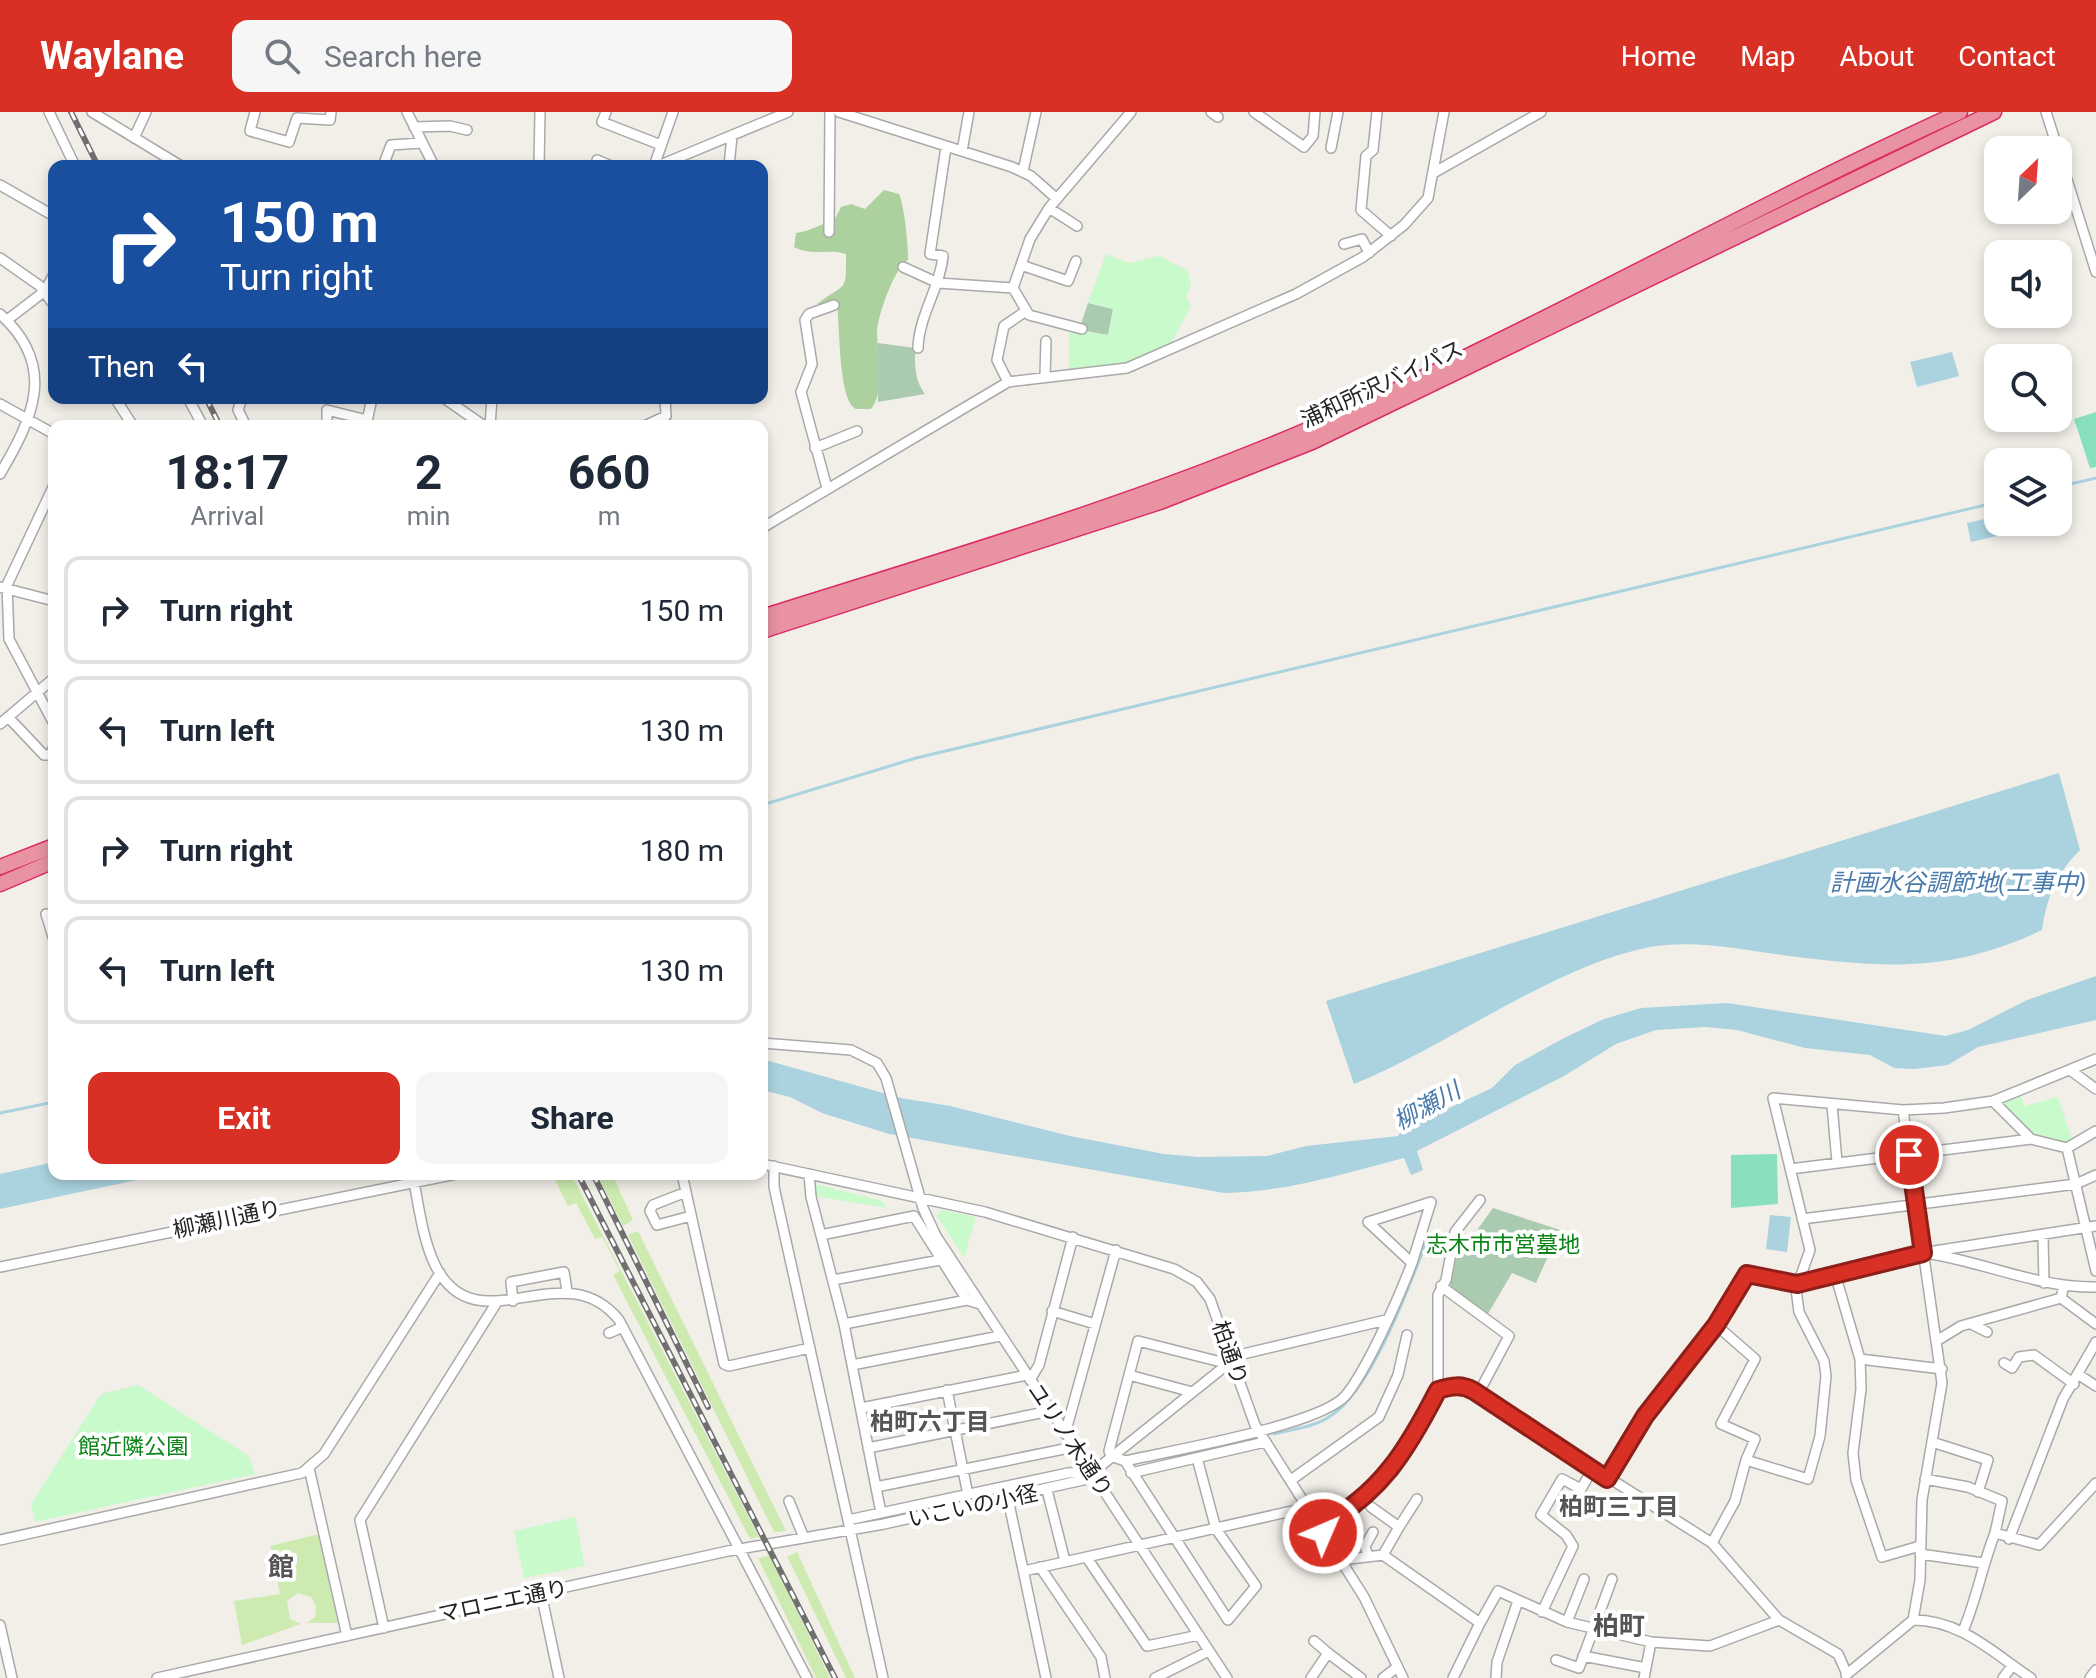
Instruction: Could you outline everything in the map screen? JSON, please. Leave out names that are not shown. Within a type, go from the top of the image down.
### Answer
[{"type":"highway","name":"浦和所沢バイパス","points":[[768,615],[1094,512],[1308,429],[1455,362],[1960,112]]},
{"type":"highway","name":"浦和所沢バイパス","points":[[768,629],[1160,502],[1312,442],[1994,112]]},
{"type":"highway","points":[[3,871],[48,849]]},
{"type":"highway","points":[[3,871],[48,862]]},
{"type":"street","points":[[49,112],[72,160]]},
{"type":"street","points":[[92,112],[171,160]]},
{"type":"street","points":[[134,138],[146,112]]},
{"type":"street","points":[[255,112],[250,131],[289,142],[297,118],[330,120],[331,112]]},
{"type":"street","points":[[407,112],[431,160]]},
{"type":"street","points":[[539,160],[540,112]]},
{"type":"street","points":[[606,112],[602,122],[661,145]]},
{"type":"street","points":[[657,160],[673,112]]},
{"type":"street","points":[[686,160],[774,115],[788,112]]},
{"type":"street","points":[[829,232],[830,112]]},
{"type":"street","points":[[962,151],[969,112]]},
{"type":"street","points":[[1023,171],[1036,112]]},
{"type":"street","points":[[1082,329],[1040,320],[1026,311],[1013,288],[1031,235],[1049,208],[1131,112]]},
{"type":"street","points":[[1260,114],[1307,147],[1313,136],[1315,112]]},
{"type":"street","points":[[1331,148],[1338,112]]},
{"type":"street","points":[[1377,112],[1373,150],[1366,156],[1361,210],[1391,236]]},
{"type":"street","points":[[768,524],[1008,382],[1127,368],[1296,294],[1369,253],[1391,236],[1428,198],[1444,112]]},
{"type":"street","points":[[1435,172],[1541,112]]},
{"type":"street","points":[[2046,112],[2054,136]]},
{"type":"street","points":[[844,113],[1023,171],[1057,199]]},
{"type":"street","points":[[414,127],[450,126],[467,130]]},
{"type":"street","points":[[730,160],[732,136]]},
{"type":"street","points":[[385,160],[391,145],[421,143]]},
{"type":"street","points":[[918,348],[943,256],[930,254],[946,147]]},
{"type":"street","points":[[0,185],[48,213]]},
{"type":"street","points":[[2072,195],[2096,272]]},
{"type":"street","points":[[1049,208],[1077,226]]},
{"type":"street","points":[[1344,244],[1362,239],[1369,253]]},
{"type":"street","points":[[0,258],[48,296]]},
{"type":"street","points":[[1021,265],[1068,281],[1076,261]]},
{"type":"street","points":[[903,267],[938,283],[1013,288]]},
{"type":"street","points":[[0,474],[30,420],[34,396],[32,365],[21,337],[3,317],[45,291],[48,285]]},
{"type":"street","points":[[827,488],[801,392],[812,364],[805,320],[809,314],[834,305]]},
{"type":"street","points":[[1008,382],[997,360],[1004,326],[1026,311]]},
{"type":"street","points":[[1045,376],[1046,341]]},
{"type":"street","points":[[0,404],[48,430]]},
{"type":"street","points":[[453,404],[475,420]]},
{"type":"street","points":[[657,420],[666,416],[665,404]]},
{"type":"street","points":[[327,420],[327,410],[357,420]]},
{"type":"street","points":[[815,448],[857,431]]},
{"type":"street","points":[[48,497],[4,588],[9,639],[48,713]]},
{"type":"street","points":[[4,588],[48,599]]},
{"type":"street","points":[[48,682],[3,720],[44,755],[48,755]]},
{"type":"street","points":[[46,914],[48,920]]},
{"type":"street","name":"ユリノ木通り","points":[[768,1044],[857,1051],[873,1059],[888,1083],[920,1198],[936,1236],[1227,1678]]},
{"type":"street","points":[[1746,1460],[1808,1479],[1820,1436],[1826,1376],[1824,1361],[1799,1312],[1797,1284],[1810,1250],[1773,1098],[1903,1110],[1993,1101],[2096,1059]]},
{"type":"street","points":[[2070,1070],[2096,1089]]},
{"type":"street","points":[[1993,1101],[2031,1139]]},
{"type":"street","points":[[1832,1105],[1837,1162]]},
{"type":"street","points":[[1438,1390],[1463,1386],[1478,1394],[1592,1470],[1712,1543],[1779,1620],[1838,1654],[1846,1675],[1913,1620],[1920,1580],[1925,1479],[1942,1394],[1942,1369],[1903,1110]]},
{"type":"street","points":[[1790,1169],[2031,1139],[2067,1148],[2096,1131]]},
{"type":"street","points":[[2067,1148],[2096,1271]]},
{"type":"street","points":[[768,1165],[920,1198]]},
{"type":"street","points":[[774,1166],[774,1187],[883,1678]]},
{"type":"street","points":[[809,1174],[844,1324],[881,1513]]},
{"type":"street","points":[[1802,1219],[2076,1184],[2096,1175]]},
{"type":"street","name":"柳瀬川通り","points":[[0,1267],[424,1180]]},
{"type":"street","points":[[683,1180],[724,1364],[729,1366],[810,1348]]},
{"type":"street","points":[[414,1182],[429,1250],[440,1273],[466,1295],[497,1302],[567,1291],[603,1304],[623,1327],[807,1678]]},
{"type":"street","points":[[686,1192],[653,1205],[650,1211],[657,1225],[691,1216]]},
{"type":"street","name":"柏通り","points":[[920,1198],[985,1212],[1116,1250],[1174,1269],[1197,1282],[1216,1313],[1259,1431],[1310,1507],[1319,1527],[1369,1606],[1403,1678]]},
{"type":"street","points":[[1319,1527],[1337,1517],[1386,1478],[1438,1390],[1436,1324],[1441,1286],[1446,1280],[1455,1232],[1480,1200]]},
{"type":"street","points":[[1111,1456],[1125,1461],[1259,1431],[1307,1418],[1338,1403],[1353,1385],[1386,1320],[1412,1263],[1431,1202],[1368,1222],[1412,1263]]},
{"type":"street","points":[[821,1235],[914,1216],[967,1300]]},
{"type":"street","points":[[1607,1479],[1645,1416],[1716,1325],[1747,1274],[1797,1284],[1958,1246],[2096,1226]]},
{"type":"street","points":[[2043,1236],[2044,1283]]},
{"type":"street","points":[[861,1408],[947,1390],[1028,1378],[1039,1365],[1073,1237]]},
{"type":"street","points":[[1958,1246],[1958,1258]]},
{"type":"street","points":[[1065,1434],[1116,1250]]},
{"type":"street","points":[[1923,1253],[1958,1258],[2044,1283],[2096,1287]]},
{"type":"street","points":[[833,1280],[940,1260]]},
{"type":"street","points":[[513,1301],[511,1282],[564,1272],[567,1291]]},
{"type":"street","points":[[0,1540],[298,1474],[309,1468],[324,1454],[440,1273]]},
{"type":"street","points":[[1835,1274],[1860,1359],[1861,1389],[1853,1453],[1856,1480],[1882,1557],[1920,1550],[1983,1563]]},
{"type":"street","points":[[1441,1286],[1509,1336],[1478,1394]]},
{"type":"street","points":[[2061,1298],[2064,1286]]},
{"type":"street","points":[[1938,1340],[1971,1324],[2061,1298]]},
{"type":"street","points":[[2061,1298],[2096,1324]]},
{"type":"street","points":[[844,1324],[967,1300],[980,1304]]},
{"type":"street","points":[[384,1628],[360,1520],[497,1302]]},
{"type":"street","points":[[1052,1311],[1095,1324]]},
{"type":"street","points":[[849,1525],[881,1513],[1092,1471],[1239,1355],[1386,1320]]},
{"type":"street","points":[[1971,1324],[1987,1332]]},
{"type":"street","points":[[1712,1543],[1735,1501],[1755,1439],[1721,1424],[1755,1359],[1716,1325]]},
{"type":"street","points":[[609,1333],[623,1327]]},
{"type":"street","points":[[1291,1480],[1379,1417],[1398,1375],[1407,1335]]},
{"type":"street","points":[[852,1365],[1000,1336]]},
{"type":"street","points":[[1111,1456],[1110,1449],[1138,1341],[1217,1361],[1232,1360]]},
{"type":"street","points":[[2009,1539],[2063,1399],[2096,1342]]},
{"type":"street","points":[[2004,1363],[2012,1368],[2019,1357],[2034,1355],[2076,1380],[2096,1386]]},
{"type":"street","points":[[1860,1359],[1942,1369]]},
{"type":"street","points":[[1129,1375],[1192,1392]]},
{"type":"street","points":[[947,1390],[968,1495]]},
{"type":"street","points":[[868,1448],[1050,1411]]},
{"type":"street","points":[[1131,1473],[1265,1442]]},
{"type":"street","points":[[1932,1442],[1988,1460],[1978,1492]]},
{"type":"street","points":[[876,1487],[1074,1447]]},
{"type":"street","points":[[1125,1461],[1228,1620],[1256,1586],[1216,1529],[1197,1458]]},
{"type":"street","points":[[309,1468],[347,1636]]},
{"type":"street","points":[[1542,1612],[1573,1546],[1566,1535],[1541,1515],[1562,1479],[1581,1489],[1592,1470]]},
{"type":"street","name":"いこいの小径","points":[[849,1525],[1008,1499],[1083,1480],[1092,1471]]},
{"type":"street","points":[[1925,1479],[2002,1501],[1995,1533],[1983,1563],[1978,1596],[1963,1631]]},
{"type":"street","points":[[1995,1533],[2039,1545],[2096,1483]]},
{"type":"street","points":[[1047,1490],[1065,1561]]},
{"type":"street","points":[[1008,1499],[1046,1678]]},
{"type":"street","points":[[1383,1555],[1417,1499]]},
{"type":"street","points":[[789,1501],[804,1538]]},
{"type":"street","points":[[1024,1571],[1310,1507]]},
{"type":"street","points":[[1371,1507],[1399,1527]]},
{"type":"street","name":"マロニエ通り","points":[[157,1678],[804,1538],[849,1525]]},
{"type":"street","points":[[1368,1556],[1365,1546],[1373,1532]]},
{"type":"street","points":[[1341,1560],[1383,1555],[1480,1623]]},
{"type":"street","points":[[1087,1558],[1147,1646],[1199,1635]]},
{"type":"street","points":[[1040,1567],[1101,1657],[1105,1678]]},
{"type":"street","points":[[1567,1622],[1584,1579]]},
{"type":"street","points":[[1556,1660],[1579,1668],[1612,1579]]},
{"type":"street","points":[[1453,1678],[1498,1591],[1567,1622],[1651,1642],[1710,1646],[1779,1620]]},
{"type":"street","points":[[541,1593],[559,1678]]},
{"type":"street","points":[[1496,1678],[1497,1662],[1518,1601]]},
{"type":"street","points":[[1913,1620],[1944,1623],[1963,1631],[2031,1678]]},
{"type":"street","points":[[0,1625],[12,1678]]},
{"type":"street","points":[[1314,1641],[1361,1678]]},
{"type":"street","points":[[1583,1656],[1645,1673],[1651,1642]]},
{"type":"street","points":[[1155,1678],[1209,1651]]},
{"type":"street","points":[[1311,1678],[1328,1653]]},
{"type":"street","points":[[2003,1678],[2012,1666]]},
{"type":"street","points":[[1383,1678],[1396,1668]]},
{"type":"street","points":[[2090,1678],[2096,1670]]},
{"type":"green space","points":[[884,190],[899,194],[901,199],[908,260],[892,282],[880,317],[877,334],[880,383],[876,401],[871,409],[856,409],[850,403],[843,378],[837,304],[817,304],[843,285],[846,254],[794,247],[796,233],[834,221],[841,207],[851,204],[865,209]]},
{"type":"green space","points":[[1106,254],[1130,263],[1159,256],[1187,270],[1191,284],[1186,297],[1191,306],[1170,345],[1126,364],[1069,369],[1069,330],[1109,335],[1113,309],[1088,303]]},
{"type":"green space","points":[[1088,303],[1113,309],[1108,335],[1079,330]]},
{"type":"green space","points":[[878,343],[915,348],[917,378],[925,394],[878,402]]},
{"type":"green space","points":[[2096,412],[2096,467],[2090,468],[2074,419]]},
{"type":"green space","points":[[2020,1092],[2024,1106],[2058,1097],[2072,1140],[2064,1144],[2037,1136],[2000,1104],[2000,1099]]},
{"type":"green space","points":[[1777,1154],[1778,1204],[1731,1208],[1731,1155]]},
{"type":"green space","points":[[555,1180],[574,1180],[759,1537],[750,1539],[613,1275],[620,1271],[602,1237],[595,1239],[576,1203],[568,1206]]},
{"type":"green space","points":[[600,1180],[615,1180],[633,1220],[623,1226]]},
{"type":"green space","points":[[816,1184],[882,1201],[887,1208],[815,1196]]},
{"type":"green space","name":"志木市市営墓地","points":[[1493,1208],[1560,1230],[1536,1283],[1512,1273],[1486,1317],[1450,1288],[1454,1262]]},
{"type":"green space","points":[[941,1210],[976,1217],[964,1258],[937,1216]]},
{"type":"green space","points":[[638,1231],[786,1531],[774,1532],[628,1235]]},
{"type":"green space","name":"館近隣公園","points":[[138,1385],[249,1456],[255,1474],[35,1522],[31,1504],[101,1394]]},
{"type":"green space","points":[[575,1517],[585,1566],[524,1578],[514,1531]]},
{"type":"green space","points":[[319,1534],[338,1623],[307,1623],[315,1617],[316,1606],[311,1597],[298,1593],[287,1601],[290,1619],[301,1624],[242,1645],[234,1601],[280,1594],[270,1546]]},
{"type":"green space","points":[[797,1552],[855,1678],[846,1678],[787,1557]]},
{"type":"green space","points":[[770,1556],[830,1678],[816,1678],[758,1558]]},
{"type":"water","points":[[1952,352],[1959,376],[1917,387],[1910,362]]},
{"type":"water","points":[[1984,519],[1984,536],[1997,536],[1971,542],[1967,523]]},
{"type":"water","name":"計画水谷調節地(工事中)","points":[[2059,773],[2080,850],[2054,887],[2042,930],[1978,954],[1918,964],[1857,963],[1702,945],[1650,947],[1614,956],[1539,988],[1427,1049],[1354,1084],[1326,1001]]},
{"type":"water","points":[[2096,976],[2096,1020],[1978,1047],[1948,1065],[1894,1068],[1870,1055],[1805,1048],[1737,1030],[1705,1027],[1656,1030],[1616,1044],[1564,1076],[1417,1151],[1423,1170],[1411,1175],[1404,1158],[1314,1181],[1247,1192],[1224,1193],[889,1134],[768,1092],[768,1061],[901,1098],[1164,1154],[1267,1156],[1306,1146],[1398,1136],[1402,1130],[1492,1088],[1515,1065],[1564,1038],[1604,1019],[1641,1008],[1727,1003],[1946,1036],[1968,1030],[2027,1000]]},
{"type":"water","points":[[48,1163],[48,1180],[137,1180],[0,1209],[0,1174]]},
{"type":"water","points":[[1770,1215],[1791,1217],[1787,1252],[1766,1249]]},
{"type":"waterway","points":[[2072,484],[2096,478]]},
{"type":"waterway","points":[[768,803],[916,758],[1984,505]]},
{"type":"waterway","points":[[0,1113],[48,1103]]},
{"type":"waterway","points":[[1274,1434],[1319,1422],[1347,1402],[1375,1361],[1426,1243]]},
{"type":"railway","points":[[71,112],[95,160]]},
{"type":"railway","points":[[209,404],[217,420]]},
{"type":"railway","points":[[581,1180],[835,1678]]},
{"type":"railway","points":[[596,1180],[708,1407]]},
{"type":"district","name":"柏町六丁目","points":[[930,1422]]},
{"type":"district","name":"柏町三丁目","points":[[1619,1507]]},
{"type":"district","name":"館","points":[[281,1567]]},
{"type":"district","name":"柏町","points":[[1619,1626]]},
{"type":"route","points":[[1323,1533],[1319,1527],[1363,1498],[1386,1478],[1438,1390],[1452,1386],[1463,1386],[1474,1391],[1607,1479],[1645,1416],[1716,1325],[1747,1274],[1797,1284],[1923,1253],[1909,1155]]},
{"type":"water label","name":"柳瀬川","points":[[1427,1106]]}]
